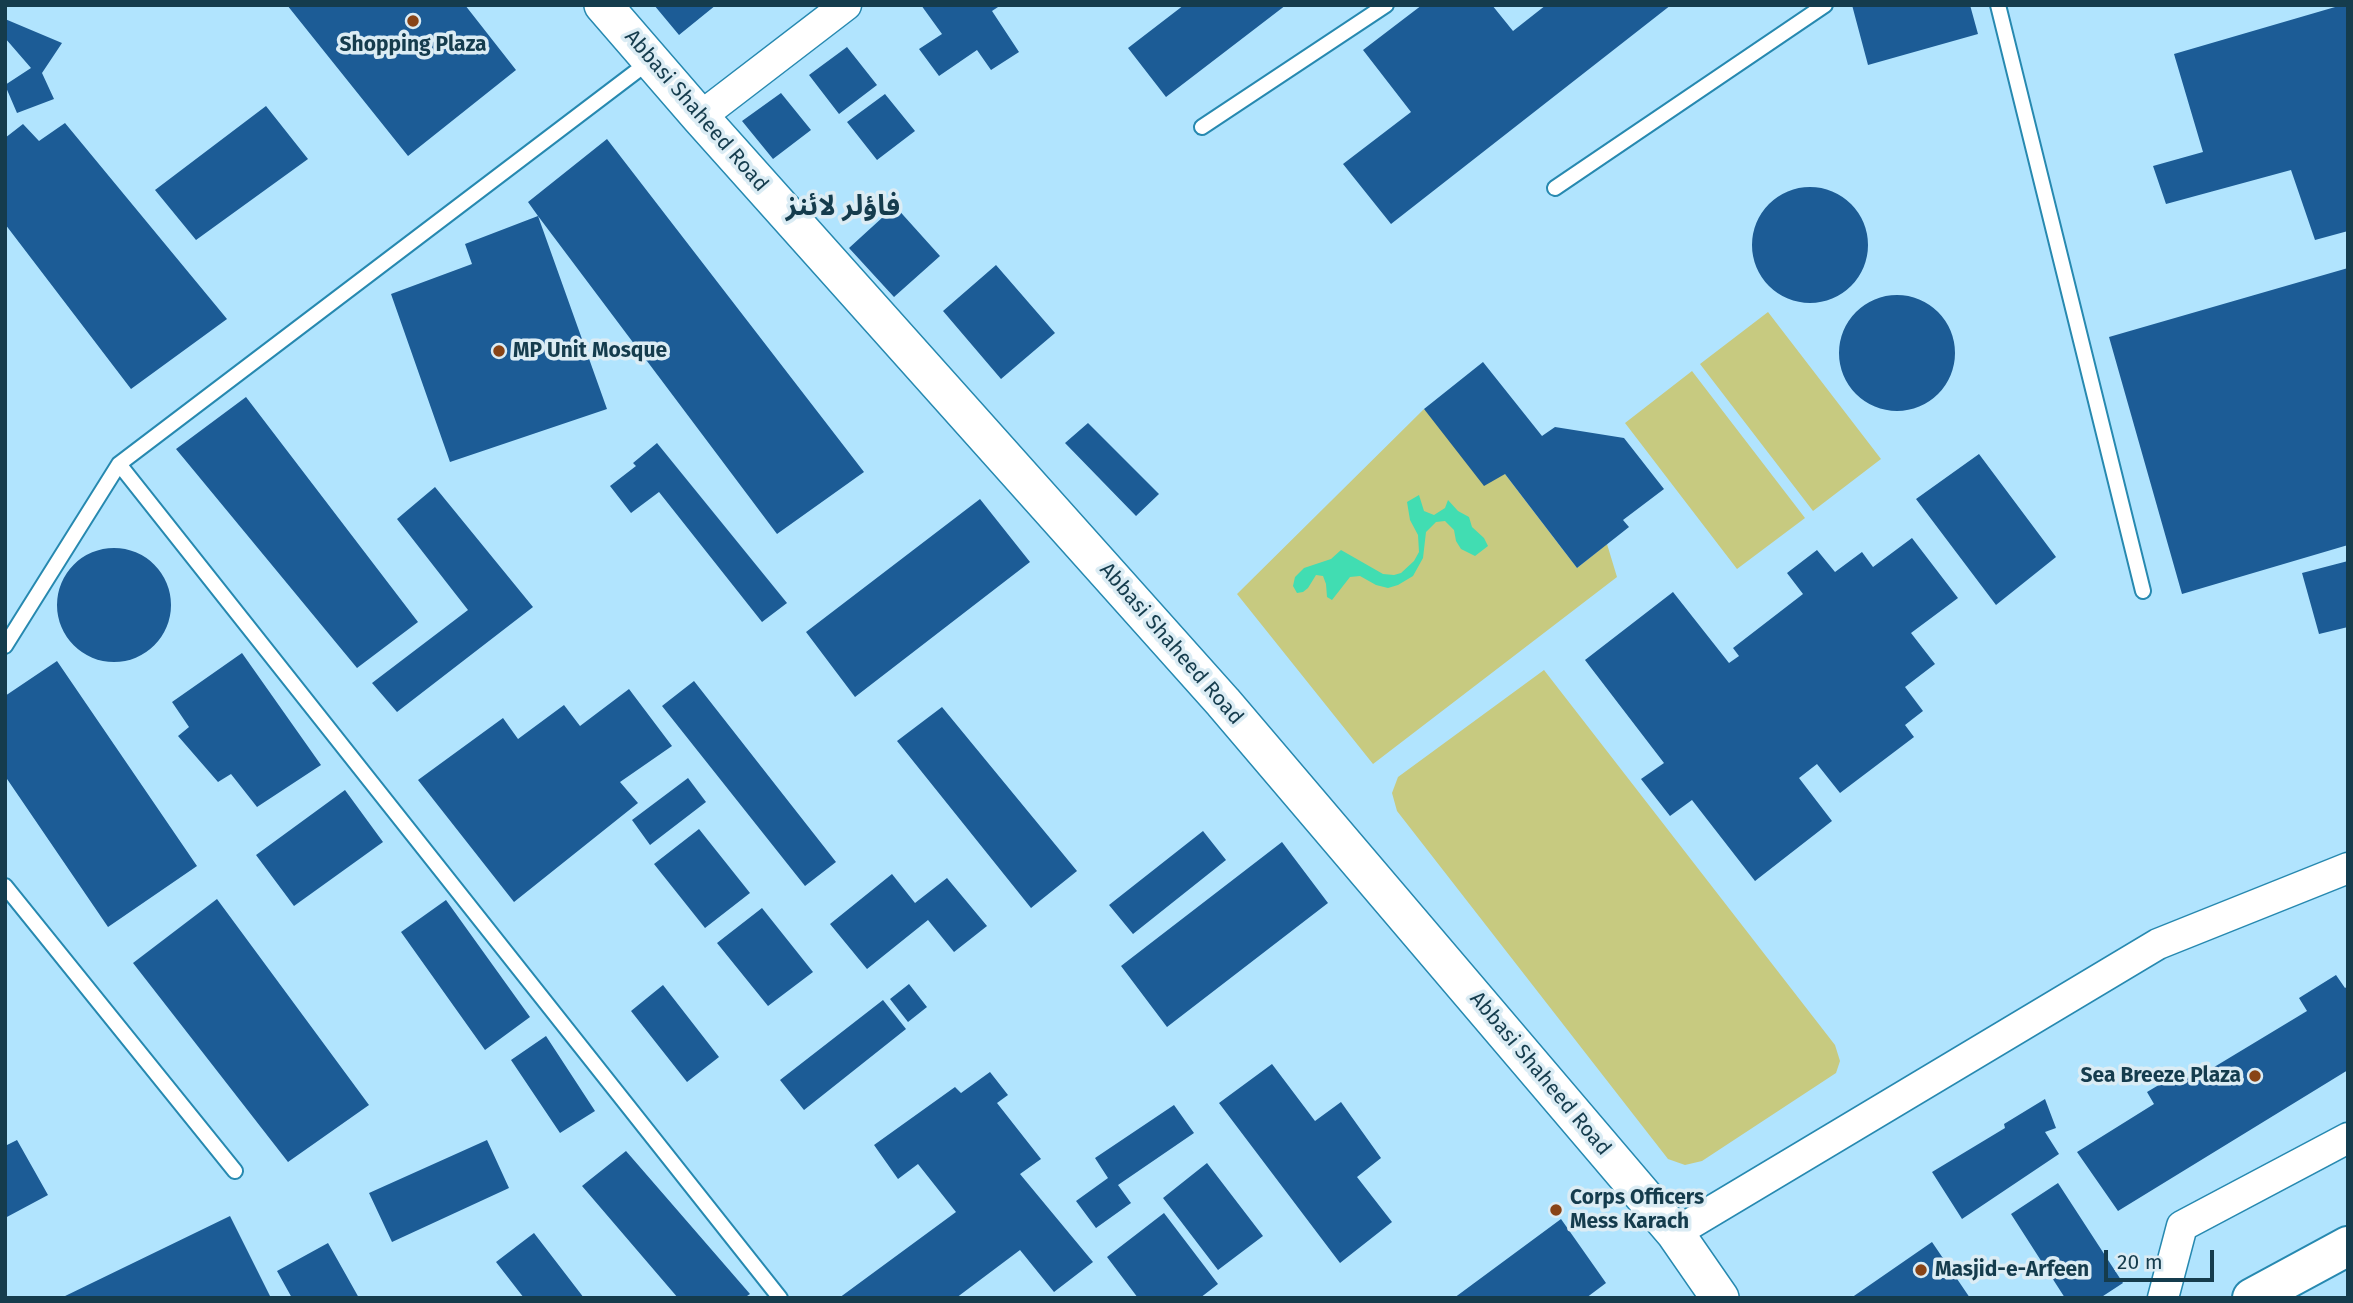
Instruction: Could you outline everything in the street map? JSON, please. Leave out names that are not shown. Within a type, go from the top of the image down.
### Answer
[{"type":"highway","points":[[2252,1298],[2348,1245]]},
{"type":"street","name":"Abbasi Shaheed Road","points":[[603,5],[1223,702],[1675,1233],[1720,1298]]},
{"type":"street","points":[[700,117],[846,5]]},
{"type":"street","points":[[1675,1233],[2158,944],[2348,868]]},
{"type":"street","points":[[2163,1298],[2182,1226],[2348,1138]]},
{"type":"lane","points":[[1202,127],[1387,5]]},
{"type":"lane","points":[[1555,188],[1825,5]]},
{"type":"lane","points":[[1998,5],[2143,591]]},
{"type":"lane","points":[[5,646],[119,464],[651,60]]},
{"type":"lane","points":[[119,464],[780,1298]]},
{"type":"lane","points":[[5,886],[235,1171]]},
{"type":"shaded area","points":[[1768,312],[1881,459],[1813,511],[1700,364]]},
{"type":"shaded area","points":[[1692,371],[1805,518],[1737,569],[1625,423]]},
{"type":"shaded area","points":[[1424,409],[1505,474],[1577,568],[1607,544],[1617,577],[1373,764],[1237,594]]},
{"type":"shaded area","points":[[1419,495],[1424,511],[1434,515],[1445,508],[1448,500],[1458,511],[1469,517],[1472,527],[1488,546],[1475,556],[1461,549],[1454,530],[1445,521],[1436,522],[1426,532],[1423,558],[1413,576],[1398,585],[1388,588],[1360,576],[1350,577],[1332,600],[1327,597],[1323,576],[1316,575],[1308,588],[1297,593],[1293,586],[1295,577],[1304,568],[1331,559],[1341,550],[1383,574],[1401,573],[1419,552],[1418,535],[1410,520],[1407,502]]},
{"type":"shaded area","points":[[1544,670],[1835,1045],[1840,1061],[1836,1073],[1702,1161],[1685,1165],[1668,1159],[1397,811],[1392,793],[1398,777]]},
{"type":"building","points":[[287,5],[465,5],[516,70],[408,156]]},
{"type":"building","points":[[654,5],[716,5],[679,35]]},
{"type":"building","points":[[921,5],[1001,5],[992,11],[1019,52],[991,70],[977,50],[939,76],[919,49],[942,34]]},
{"type":"building","points":[[1184,5],[1286,5],[1166,97],[1128,48]]},
{"type":"building","points":[[1422,5],[1492,5],[1513,31],[1546,5],[1671,5],[1391,224],[1343,164],[1411,112],[1363,50]]},
{"type":"building","points":[[1852,5],[1970,5],[1978,34],[1868,65]]},
{"type":"building","points":[[2348,5],[2348,231],[2315,240],[2291,170],[2166,204],[2153,166],[2203,152],[2174,54]]},
{"type":"building","points":[[5,19],[62,43],[42,73],[54,99],[17,113],[5,85],[31,68],[5,38]]},
{"type":"building","points":[[847,47],[877,85],[839,114],[809,75]]},
{"type":"building","points":[[781,93],[811,130],[773,159],[742,121]]},
{"type":"building","points":[[885,94],[915,131],[877,160],[847,122]]},
{"type":"building","points":[[266,106],[308,159],[196,240],[155,190]]},
{"type":"building","points":[[65,123],[227,319],[131,389],[5,224],[5,138],[23,124],[39,141]]},
{"type":"building","points":[[607,139],[864,472],[777,534],[528,202]]},
{"type":"building","points":[[1810,187],[1832,191],[1851,204],[1864,223],[1868,245],[1864,267],[1851,286],[1832,299],[1810,303],[1788,299],[1769,286],[1756,267],[1752,245],[1756,223],[1769,204],[1788,191]]},
{"type":"building","points":[[895,206],[940,256],[894,297],[849,248]]},
{"type":"building","name":"MP Unit Mosque","points":[[538,216],[607,409],[450,462],[391,294],[472,264],[465,244]]},
{"type":"building","points":[[996,265],[1055,333],[1001,379],[943,311]]},
{"type":"building","points":[[2348,268],[2348,545],[2182,594],[2109,337]]},
{"type":"building","points":[[1897,295],[1919,299],[1938,312],[1951,331],[1955,353],[1951,375],[1938,394],[1919,407],[1897,411],[1875,407],[1856,394],[1843,375],[1839,353],[1843,331],[1856,312],[1875,299]]},
{"type":"building","points":[[1483,362],[1542,436],[1555,427],[1624,438],[1664,489],[1623,520],[1629,527],[1577,568],[1505,474],[1484,486],[1424,409]]},
{"type":"building","points":[[246,397],[418,622],[357,668],[176,449]]},
{"type":"building","points":[[1088,423],[1159,494],[1136,516],[1065,443]]},
{"type":"building","points":[[657,443],[787,603],[762,622],[659,492],[631,513],[610,486],[636,466],[633,463]]},
{"type":"building","points":[[1979,454],[2056,557],[1996,605],[1916,499]]},
{"type":"building","points":[[435,487],[533,607],[397,712],[372,683],[468,610],[397,519]]},
{"type":"building","points":[[980,499],[1030,562],[855,697],[806,632]]},
{"type":"building","points":[[1912,538],[1958,598],[1911,633],[1935,664],[1905,687],[1923,711],[1905,725],[1914,737],[1840,793],[1817,764],[1799,778],[1832,821],[1755,881],[1692,800],[1670,816],[1641,779],[1664,763],[1585,660],[1673,592],[1729,663],[1739,656],[1733,648],[1803,594],[1787,573],[1817,550],[1835,572],[1862,552],[1873,567]]},
{"type":"building","points":[[114,548],[136,552],[154,565],[167,583],[171,605],[167,627],[154,645],[136,658],[114,662],[92,658],[74,645],[61,627],[57,605],[61,583],[74,565],[92,552]]},
{"type":"building","points":[[2348,561],[2348,627],[2319,634],[2302,573]]},
{"type":"building","points":[[242,653],[321,765],[257,807],[231,774],[218,782],[178,736],[189,727],[172,702]]},
{"type":"building","points":[[57,661],[197,866],[108,927],[5,776],[5,696]]},
{"type":"building","points":[[694,681],[836,862],[805,886],[662,706]]},
{"type":"building","points":[[629,689],[672,746],[620,782],[638,803],[514,902],[418,780],[503,718],[518,739],[564,705],[580,726]]},
{"type":"building","points":[[942,707],[1077,871],[1031,908],[897,741]]},
{"type":"building","points":[[688,778],[706,802],[650,845],[632,820]]},
{"type":"building","points":[[345,790],[383,842],[294,906],[256,855]]},
{"type":"building","points":[[699,829],[750,893],[705,928],[654,864]]},
{"type":"building","points":[[1203,831],[1226,860],[1133,934],[1109,905]]},
{"type":"building","points":[[1282,842],[1328,903],[1167,1027],[1121,966]]},
{"type":"building","points":[[892,874],[915,903],[947,878],[987,926],[954,952],[928,920],[867,969],[830,924]]},
{"type":"building","points":[[217,899],[369,1105],[288,1162],[133,963]]},
{"type":"building","points":[[446,900],[530,1017],[485,1050],[401,932]]},
{"type":"building","points":[[762,908],[813,972],[768,1006],[717,943]]},
{"type":"building","name":"Sea Breeze Plaza","points":[[2336,975],[2345,988],[2348,986],[2348,1070],[2118,1211],[2077,1152],[2154,1104],[2147,1092],[2184,1070],[2191,1081],[2307,1011],[2299,998]]},
{"type":"building","points":[[909,984],[927,1007],[908,1022],[890,999]]},
{"type":"building","points":[[663,985],[719,1057],[687,1082],[631,1011]]},
{"type":"building","points":[[883,1000],[906,1029],[804,1110],[780,1080]]},
{"type":"building","points":[[546,1036],[595,1111],[560,1133],[511,1060]]},
{"type":"building","points":[[1272,1064],[1315,1121],[1341,1102],[1381,1158],[1357,1177],[1392,1222],[1340,1263],[1219,1103]]},
{"type":"building","points":[[990,1072],[1008,1095],[997,1103],[1041,1159],[1020,1174],[1093,1262],[1054,1292],[1020,1250],[956,1298],[839,1298],[956,1212],[918,1164],[898,1179],[874,1145],[955,1087],[961,1093]]},
{"type":"building","points":[[2045,1099],[2056,1128],[2045,1132],[2059,1154],[1962,1219],[1932,1172],[2005,1128],[2004,1124]]},
{"type":"building","points":[[1174,1105],[1194,1133],[1118,1185],[1131,1203],[1096,1228],[1076,1201],[1108,1178],[1095,1158]]},
{"type":"building","points":[[17,1140],[48,1195],[5,1218],[5,1146]]},
{"type":"building","points":[[487,1140],[509,1188],[392,1242],[369,1193]]},
{"type":"building","points":[[626,1151],[750,1294],[744,1298],[678,1298],[582,1186]]},
{"type":"building","points":[[1207,1163],[1263,1236],[1218,1270],[1163,1198]]},
{"type":"building","points":[[2058,1183],[2123,1283],[2100,1298],[2065,1298],[2011,1214]]},
{"type":"building","points":[[1164,1213],[1218,1284],[1200,1298],[1138,1298],[1107,1257]]},
{"type":"building","points":[[230,1216],[271,1298],[61,1298]]},
{"type":"building","points":[[1561,1219],[1606,1283],[1586,1298],[1454,1298]]},
{"type":"building","points":[[534,1233],[584,1298],[524,1298],[496,1262]]},
{"type":"building","name":"Masjid-e-Arfeen","points":[[1932,1242],[1970,1298],[1851,1298]]},
{"type":"building","points":[[328,1243],[359,1298],[292,1298],[277,1271]]},
{"type":"place","name":"Shopping Plaza","points":[[413,21]]},
{"type":"place","name":"MP Unit Mosque","points":[[499,351]]},
{"type":"place","name":"Sea Breeze Plaza","points":[[2255,1076]]},
{"type":"place","name":"Corps Officers Mess Karach","points":[[1556,1210]]},
{"type":"place","name":"Masjid-e-Arfeen","points":[[1921,1270]]},
{"type":"district","name":"فاؤلر لائنز","points":[[843,207]]}]
